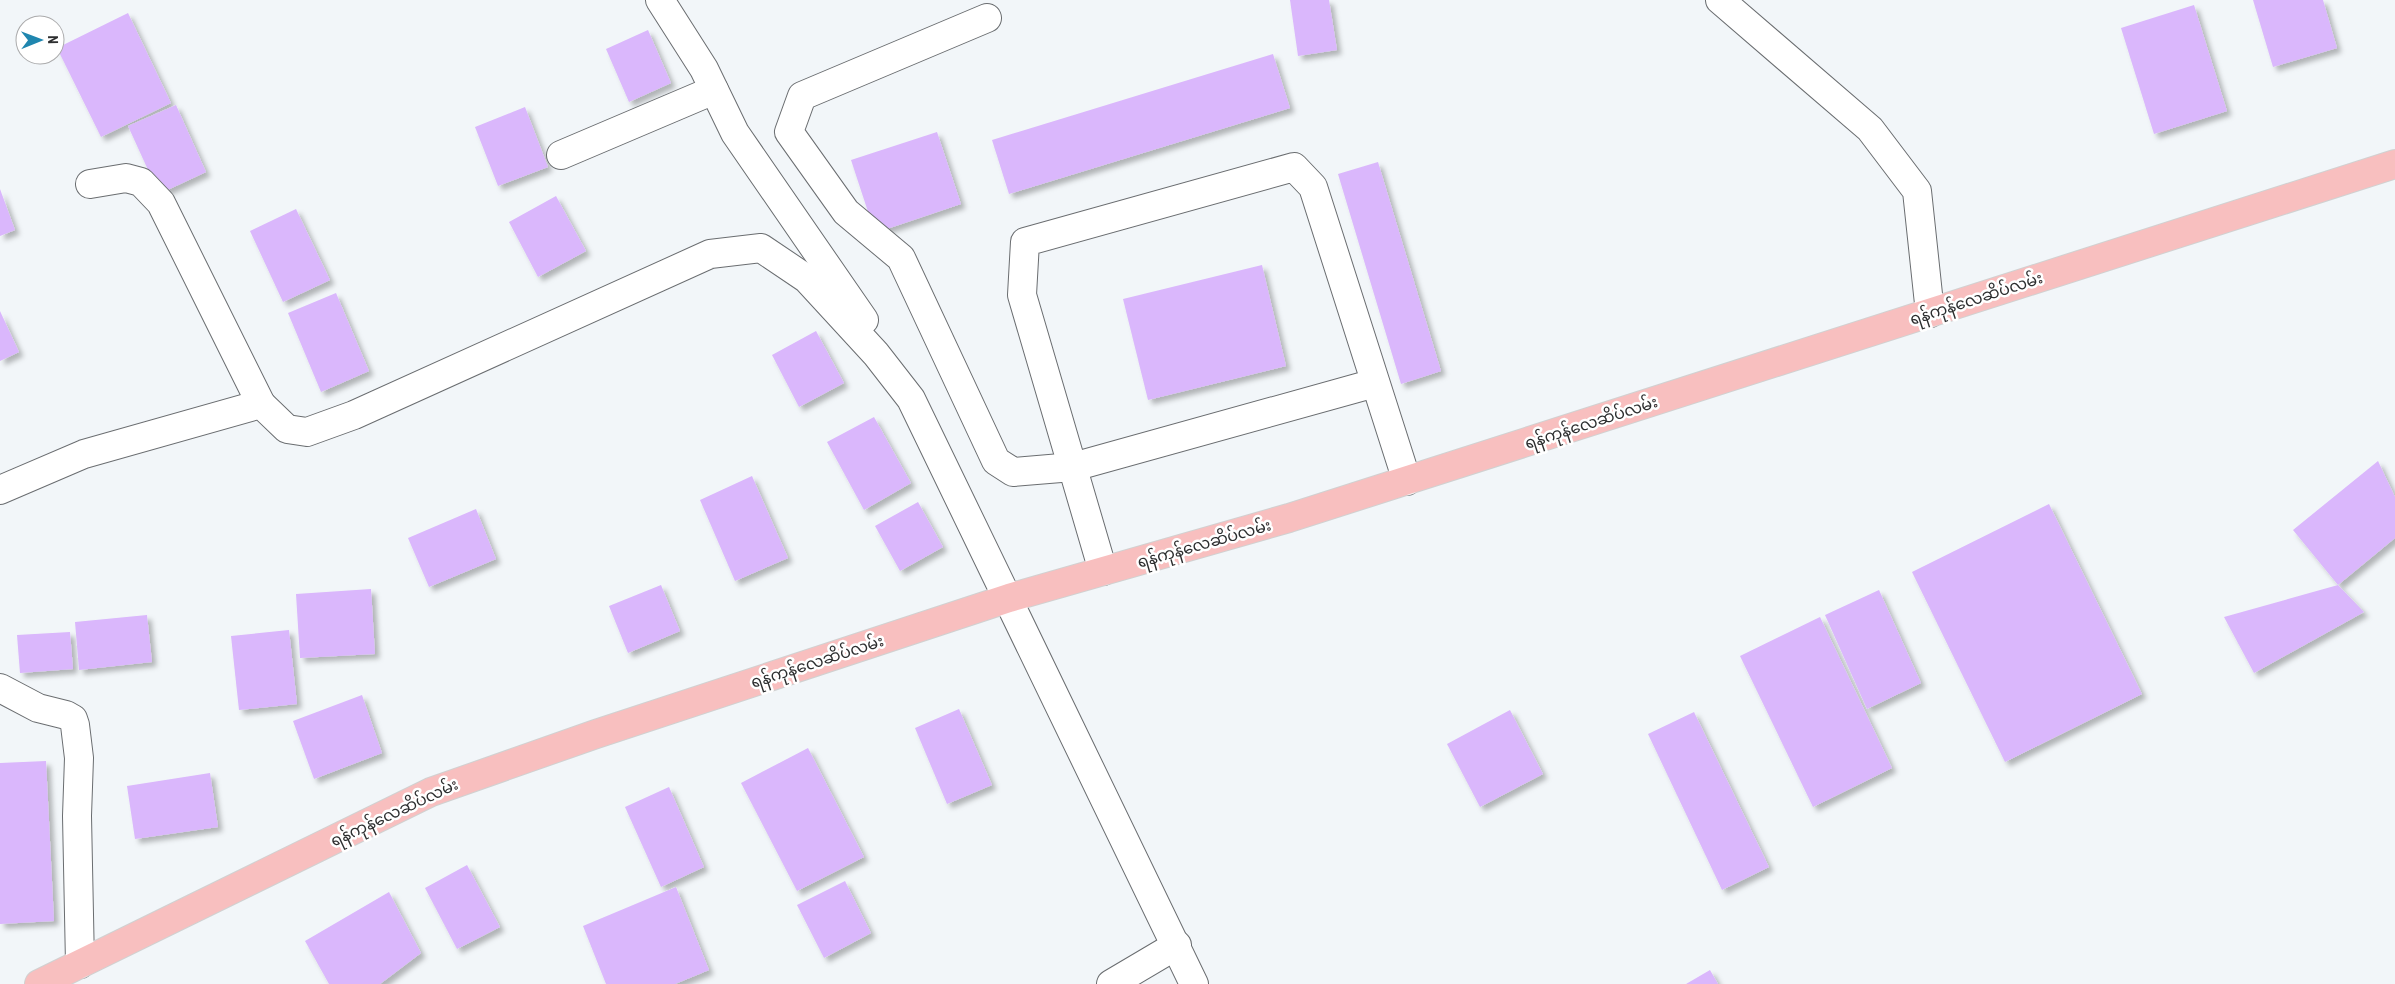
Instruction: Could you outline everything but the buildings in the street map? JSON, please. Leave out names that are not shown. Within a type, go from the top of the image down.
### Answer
[{"type":"main road","name":"ရန်ကုန်လေဆိပ်လမ်း","points":[[39,984],[431,792],[596,734],[1009,598],[1289,518],[2395,164]]},
{"type":"street","points":[[660,0],[714,90],[735,133],[870,329],[876,354]]},
{"type":"street","points":[[1720,0],[1870,129],[1917,191],[1930,313]]},
{"type":"street","points":[[987,18],[802,96],[789,132],[846,212],[901,258],[996,461],[1013,472],[1073,467],[1376,382]]},
{"type":"street","points":[[561,155],[714,90]]},
{"type":"street","points":[[1103,571],[1022,295],[1025,242],[1034,239],[1294,167],[1313,187],[1407,481]]},
{"type":"street","points":[[90,184],[126,178],[141,182],[160,203],[262,404],[287,429],[307,432],[354,415],[710,254],[761,248],[806,279],[876,354],[912,399],[1177,945],[1194,984]]},
{"type":"street","points":[[0,490],[84,454],[262,404]]},
{"type":"street","points":[[0,688],[38,708],[66,714],[73,719],[75,725],[79,758],[77,816],[80,964]]},
{"type":"street","points":[[1111,984],[1177,945]]}]
